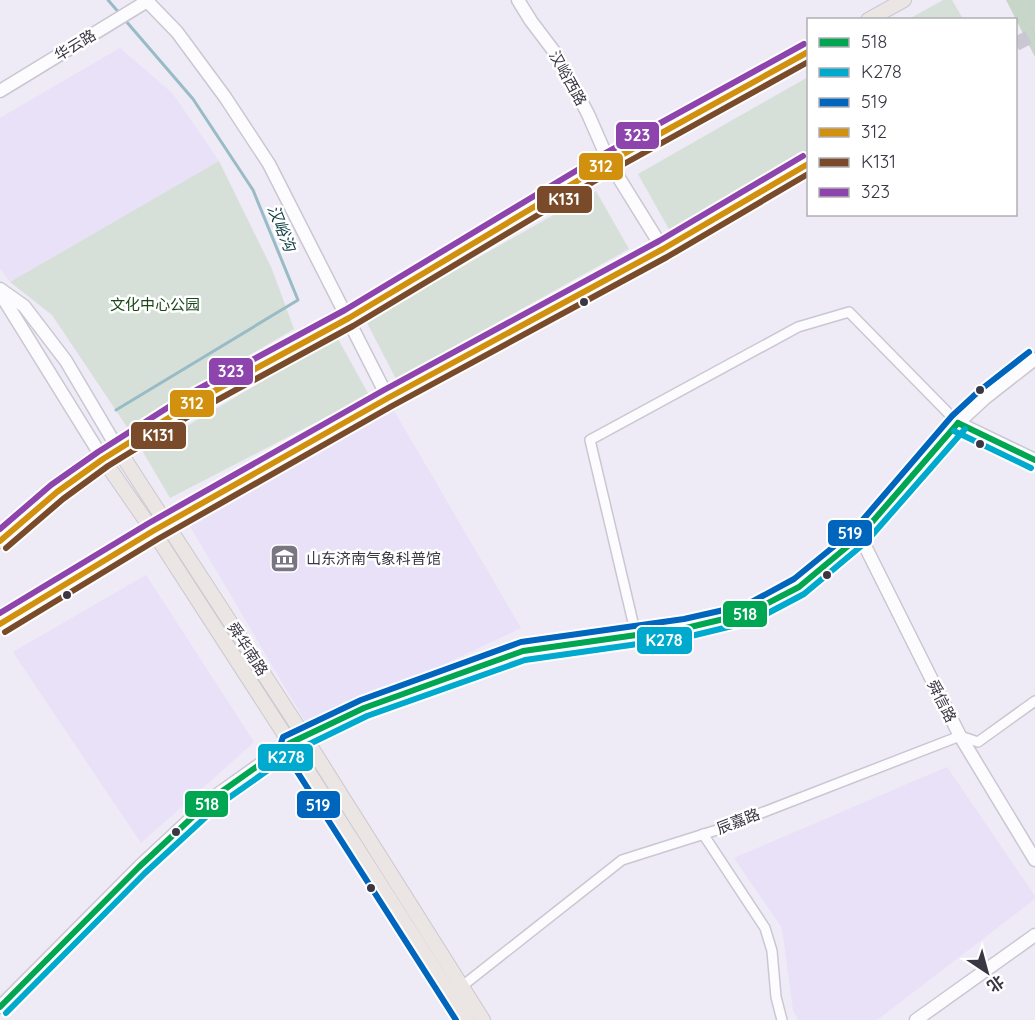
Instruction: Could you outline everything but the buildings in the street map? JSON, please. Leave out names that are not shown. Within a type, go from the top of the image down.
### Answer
[{"type":"main road","points":[[872,18],[904,0]]},
{"type":"main road","points":[[0,541],[57,492],[118,449],[194,402],[349,318],[609,162],[807,53]]},
{"type":"main road","points":[[0,624],[153,531],[388,398],[663,249],[807,165]]},
{"type":"main road","name":"舜华南路","points":[[118,449],[304,736],[483,1020]]},
{"type":"main road","name":"舜华南路","points":[[104,459],[153,531],[467,1020]]},
{"type":"street","name":"华云路","points":[[0,91],[147,0]]},
{"type":"street","points":[[147,0],[177,32],[225,97],[269,164],[388,398]]},
{"type":"street","name":"汉峪西路","points":[[518,0],[556,54],[588,114],[609,162],[663,249]]},
{"type":"street","name":"舜华南路","points":[[0,291],[24,306],[66,361],[118,449]]},
{"type":"street","name":"舜华南路","points":[[0,291],[104,459]]},
{"type":"street","points":[[636,635],[590,440],[798,327],[849,312],[958,423],[1035,460]]},
{"type":"street","points":[[0,1007],[131,874],[214,797],[290,743],[364,708],[522,651],[686,628],[749,613],[799,587],[860,536],[958,423],[991,393],[1035,359]]},
{"type":"street","name":"舜信路","points":[[860,536],[960,736],[1035,860]]},
{"type":"street","name":"辰嘉路","points":[[461,987],[622,860],[703,834],[960,736],[978,742],[1035,701]]},
{"type":"street","points":[[703,834],[765,928],[772,951],[776,997],[782,1020]]},
{"type":"street","points":[[916,1020],[1035,935]]},
{"type":"shaded area","points":[[120,48],[173,94],[219,161],[10,282],[0,268],[0,118]]},
{"type":"shaded area","points":[[393,409],[521,628],[309,728],[190,526]]},
{"type":"shaded area","points":[[146,575],[254,742],[141,843],[13,652]]},
{"type":"shaded area","points":[[947,767],[1035,899],[877,1020],[798,1020],[793,1010],[782,928],[734,858]]},
{"type":"green space","points":[[943,0],[952,0],[962,18],[911,18]]},
{"type":"green space","points":[[1006,0],[1035,0],[1035,57],[1017,18]]},
{"type":"green space","points":[[807,78],[807,151],[670,231],[638,174]]},
{"type":"green space","name":"文化中心公园","points":[[219,161],[272,269],[294,329],[127,427],[52,315],[10,282]]},
{"type":"green space","points":[[596,191],[629,249],[396,379],[366,321]]},
{"type":"green space","points":[[337,337],[369,395],[170,498],[143,452]]},
{"type":"waterway","name":"汉峪沟","points":[[108,0],[121,15]]},
{"type":"waterway","name":"汉峪沟","points":[[116,410],[298,300],[253,190],[193,99],[125,20]]},
{"type":"tunnel","points":[[1017,43],[1035,34]]},
{"type":"transit line","name":"323","points":[[0,529],[51,485],[189,394],[345,310],[604,154],[804,44]]},
{"type":"transit line","name":"312","points":[[0,541],[57,492],[103,459],[194,402],[349,318],[609,162],[807,53]]},
{"type":"transit line","name":"K131","points":[[6,548],[63,499],[108,466],[199,410],[353,326],[613,170],[807,63]]},
{"type":"transit line","name":"323","points":[[0,613],[149,523],[384,390],[659,241],[803,156]]},
{"type":"transit line","name":"312","points":[[0,624],[153,531],[388,398],[663,249],[807,165]]},
{"type":"transit line","name":"K131","points":[[5,632],[158,539],[392,406],[667,257],[807,175]]},
{"type":"transit line","name":"519","points":[[456,1020],[282,748],[283,737],[361,700],[521,642],[684,619],[746,605],[794,579],[854,530],[952,416],[979,391],[1029,352]]},
{"type":"transit line","name":"518","points":[[958,423],[1035,460]]},
{"type":"transit line","name":"518","points":[[0,1007],[139,867],[214,797],[290,743],[364,708],[523,651],[686,628],[749,613],[799,587],[860,536],[958,423]]},
{"type":"transit line","name":"K278","points":[[6,1013],[145,873],[220,804],[295,751],[367,716],[525,660],[687,637],[753,621],[804,594],[866,542],[965,429]]},
{"type":"transit line","name":"K278","points":[[954,431],[1031,468]]},
{"type":"place","name":"山东济南气象科普馆","points":[[285,558]]}]
